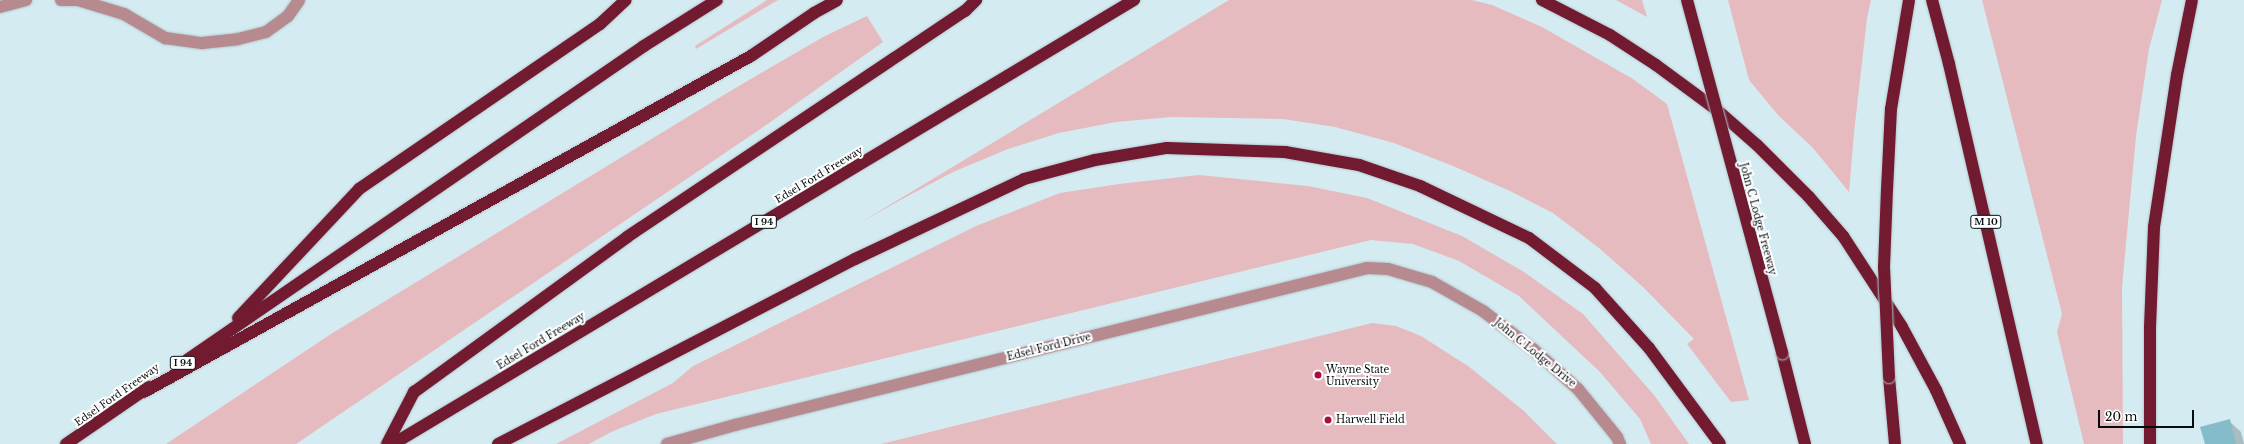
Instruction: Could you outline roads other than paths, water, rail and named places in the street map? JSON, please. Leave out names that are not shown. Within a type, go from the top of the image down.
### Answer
[{"type":"highway","points":[[222,335],[359,189],[600,24],[626,0]]},
{"type":"highway","name":"Edsel Ford Freeway","points":[[66,444],[144,392],[222,335],[644,46],[717,0]]},
{"type":"highway","points":[[144,392],[751,56],[814,13],[837,0]]},
{"type":"highway","points":[[387,444],[414,392],[627,237],[965,11],[976,0]]},
{"type":"highway","name":"Edsel Ford Freeway","points":[[393,444],[1134,0]]},
{"type":"highway","points":[[1542,0],[1610,35],[1656,65],[1717,110],[1757,145],[1809,197],[1843,236],[1902,327],[1936,390],[1960,444]]},
{"type":"highway","name":"John C Lodge Freeway","points":[[1687,0],[1805,444]]},
{"type":"highway","points":[[1895,444],[1889,377],[1884,267],[1891,109],[1910,0]]},
{"type":"highway","name":"M 10","points":[[1932,0],[1949,64],[2037,444]]},
{"type":"highway","points":[[2150,444],[2150,327],[2154,227],[2173,98],[2192,0]]},
{"type":"highway","points":[[498,444],[855,258],[1024,179],[1095,160],[1167,148],[1285,152],[1359,165],[1420,186],[1530,238],[1595,288],[1649,348],[1720,444]]},
{"type":"street","points":[[0,7],[26,0]]},
{"type":"street","points":[[62,0],[78,0],[124,14],[165,38],[202,43],[238,39],[266,32],[288,16],[299,0]]},
{"type":"street","name":"Edsel Ford Drive","points":[[667,444],[735,425],[1346,271],[1367,268],[1388,269],[1432,282]]},
{"type":"street","name":"John C Lodge Drive","points":[[1432,282],[1483,312],[1534,350],[1578,389],[1612,430],[1620,444]]},
{"type":"place","name":"Wayne State University","points":[[1318,375]]},
{"type":"place","name":"Harwell Field","points":[[1328,420]]}]
